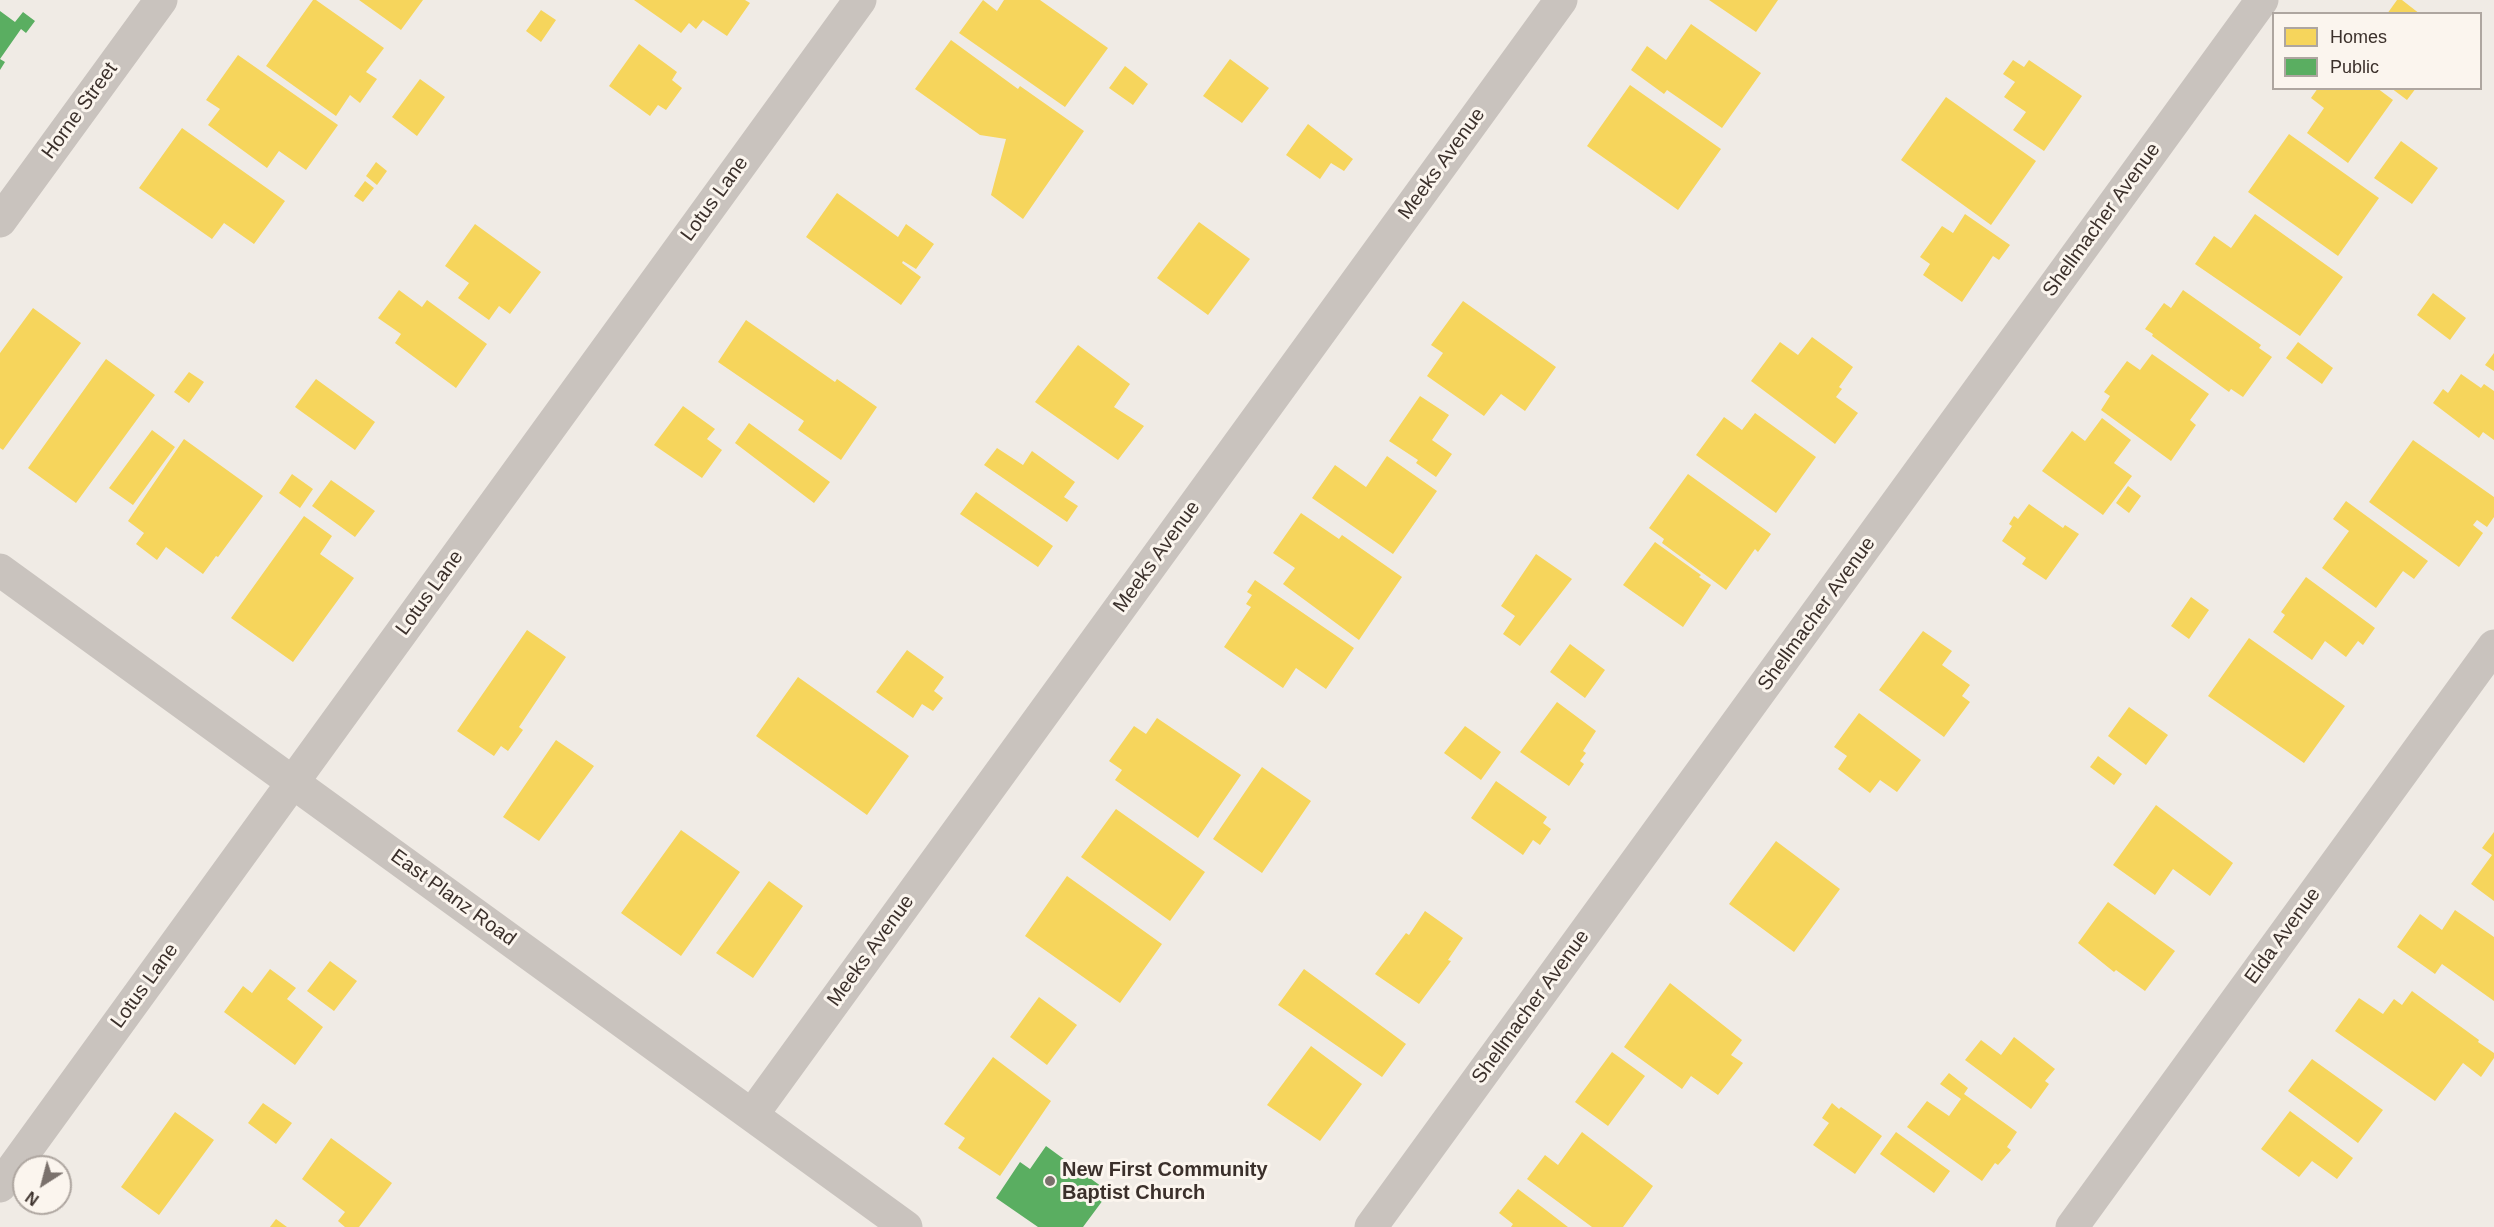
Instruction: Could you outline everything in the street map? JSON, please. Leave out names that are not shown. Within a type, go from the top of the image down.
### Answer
[{"type":"street","name":"Horne Street","points":[[0,221],[160,0]]},
{"type":"street","name":"Lotus Lane","points":[[0,1186],[860,0]]},
{"type":"street","name":"Meeks Avenue","points":[[752,1115],[1561,0]]},
{"type":"street","name":"Shellmacher Avenue","points":[[1371,1227],[2262,0]]},
{"type":"street","name":"East Planz Road","points":[[0,570],[906,1227]]},
{"type":"street","name":"Elda Avenue","points":[[2072,1227],[2494,646]]},
{"type":"building: Homes","points":[[313,0],[384,48],[366,72],[377,79],[360,103],[350,95],[336,116],[266,66]]},
{"type":"building: Homes","points":[[359,0],[423,0],[401,30]]},
{"type":"building: Homes","points":[[634,0],[745,0],[750,3],[727,36],[703,20],[696,29],[689,23],[681,33]]},
{"type":"building: Homes","points":[[983,0],[997,11],[1004,0],[1040,0],[1108,48],[1065,107],[959,33]]},
{"type":"building: Homes","points":[[1709,0],[1778,0],[1756,32]]},
{"type":"building: Homes","points":[[2397,0],[2402,0],[2417,12],[2388,12]]},
{"type":"building: Homes","points":[[541,10],[556,20],[541,42],[526,31]]},
{"type":"building: Homes","points":[[1691,24],[1761,73],[1722,128],[1667,90],[1664,94],[1631,70],[1647,46],[1666,60]]},
{"type":"building: Homes","points":[[951,40],[1018,89],[1020,86],[1084,131],[1023,219],[991,195],[1006,139],[980,135],[915,89]]},
{"type":"building: Homes","points":[[639,44],[677,72],[672,80],[682,88],[666,110],[658,105],[650,116],[609,86]]},
{"type":"building: Homes","points":[[238,55],[338,125],[306,170],[279,151],[267,168],[208,125],[220,109],[206,100]]},
{"type":"building: Homes","points":[[1230,59],[1269,88],[1242,123],[1203,96]]},
{"type":"building: Homes","points":[[2013,60],[2024,67],[2029,60],[2082,96],[2044,151],[2013,130],[2026,112],[2004,97],[2015,82],[2003,74]]},
{"type":"building: Homes","points":[[1125,66],[1148,84],[1133,105],[1109,88]]},
{"type":"building: Homes","points":[[420,79],[445,97],[417,136],[392,117]]},
{"type":"building: Homes","points":[[1630,85],[1721,149],[1678,210],[1587,146]]},
{"type":"building: Homes","points":[[2317,90],[2380,90],[2393,100],[2348,163],[2307,133],[2324,108],[2311,98]]},
{"type":"building: Homes","points":[[2394,90],[2414,90],[2407,100]]},
{"type":"building: Homes","points":[[1946,97],[2036,161],[1991,225],[1901,160]]},
{"type":"building: Homes","points":[[1308,124],[1353,159],[1344,171],[1331,163],[1320,179],[1286,155]]},
{"type":"building: Homes","points":[[182,128],[285,201],[254,244],[224,223],[212,239],[139,188]]},
{"type":"building: Homes","points":[[2289,134],[2379,198],[2338,256],[2248,192]]},
{"type":"building: Homes","points":[[2401,141],[2438,168],[2412,204],[2374,178]]},
{"type":"building: Homes","points":[[376,162],[387,171],[377,185],[366,176]]},
{"type":"building: Homes","points":[[365,181],[374,188],[363,202],[354,196]]},
{"type":"building: Homes","points":[[837,193],[898,237],[906,224],[934,244],[916,269],[903,261],[902,263],[921,277],[901,305],[806,237]]},
{"type":"building: Homes","points":[[1965,214],[2010,245],[1999,260],[1993,256],[1962,302],[1923,275],[1930,264],[1920,257],[1942,226],[1953,233]]},
{"type":"building: Homes","points":[[2255,214],[2343,277],[2300,336],[2195,264],[2214,236],[2231,248]]},
{"type":"building: Homes","points":[[1199,222],[1250,259],[1208,315],[1157,278]]},
{"type":"building: Homes","points":[[475,224],[541,272],[510,314],[499,306],[489,320],[458,298],[469,283],[445,266]]},
{"type":"building: Homes","points":[[399,290],[422,307],[427,300],[487,344],[456,388],[395,343],[401,334],[378,318]]},
{"type":"building: Homes","points":[[2183,290],[2261,345],[2259,348],[2272,357],[2243,397],[2231,389],[2229,392],[2145,329],[2164,303],[2171,308]]},
{"type":"building: Homes","points":[[2433,293],[2466,318],[2450,340],[2417,315]]},
{"type":"building: Homes","points":[[1463,301],[1556,367],[1525,411],[1501,394],[1484,416],[1427,376],[1443,353],[1431,345]]},
{"type":"building: Homes","points":[[33,308],[81,343],[3,450],[0,448],[0,353]]},
{"type":"building: Homes","points":[[746,320],[835,382],[837,379],[877,407],[841,460],[798,430],[804,421],[718,362]]},
{"type":"building: Homes","points":[[1812,337],[1853,367],[1839,387],[1842,389],[1836,397],[1858,413],[1835,444],[1751,381],[1780,342],[1798,355]]},
{"type":"building: Homes","points":[[2298,342],[2333,368],[2322,384],[2286,358]]},
{"type":"building: Homes","points":[[1078,345],[1130,384],[1114,407],[1144,426],[1118,460],[1035,402]]},
{"type":"building: Homes","points":[[2494,353],[2494,371],[2485,365]]},
{"type":"building: Homes","points":[[2152,354],[2209,394],[2190,420],[2196,425],[2171,461],[2101,410],[2110,396],[2104,392],[2127,361],[2140,370]]},
{"type":"building: Homes","points":[[106,359],[155,395],[76,503],[28,468]]},
{"type":"building: Homes","points":[[189,372],[204,382],[189,403],[174,392]]},
{"type":"building: Homes","points":[[2461,374],[2481,388],[2484,384],[2494,391],[2494,440],[2483,432],[2479,438],[2433,403],[2443,389],[2448,393]]},
{"type":"building: Homes","points":[[316,379],[375,422],[355,450],[295,407]]},
{"type":"building: Homes","points":[[1420,396],[1449,415],[1432,440],[1452,454],[1436,477],[1416,463],[1418,460],[1389,441]]},
{"type":"building: Homes","points":[[683,406],[715,429],[707,439],[722,450],[702,478],[654,445]]},
{"type":"building: Homes","points":[[1755,413],[1816,457],[1776,513],[1696,455],[1724,417],[1742,430]]},
{"type":"building: Homes","points":[[2102,418],[2131,440],[2114,463],[2132,476],[2103,515],[2042,471],[2072,431],[2085,441]]},
{"type":"building: Homes","points":[[749,423],[830,482],[814,503],[735,443]]},
{"type":"building: Homes","points":[[152,430],[175,447],[133,505],[109,488]]},
{"type":"building: Homes","points":[[184,439],[263,496],[203,574],[166,547],[157,560],[136,544],[144,533],[128,521]]},
{"type":"building: Homes","points":[[2413,440],[2494,497],[2494,517],[2487,527],[2477,520],[2473,525],[2483,533],[2459,567],[2369,502]]},
{"type":"building: Homes","points":[[997,448],[1023,465],[1032,451],[1075,482],[1064,497],[1078,506],[1067,522],[984,465]]},
{"type":"building: Homes","points":[[1387,456],[1437,491],[1393,554],[1312,498],[1335,465],[1366,487]]},
{"type":"building: Homes","points":[[292,474],[313,489],[300,508],[279,493]]},
{"type":"building: Homes","points":[[1688,474],[1771,534],[1758,552],[1755,549],[1726,590],[1662,543],[1664,539],[1649,528]]},
{"type":"building: Homes","points":[[331,480],[375,511],[355,537],[312,506]]},
{"type":"building: Homes","points":[[2128,486],[2141,496],[2129,513],[2116,503]]},
{"type":"building: Homes","points":[[976,492],[1053,546],[1038,567],[960,514]]},
{"type":"building: Homes","points":[[2346,501],[2428,561],[2414,579],[2403,571],[2376,608],[2322,568],[2349,531],[2333,519]]},
{"type":"building: Homes","points":[[2029,504],[2063,528],[2065,525],[2079,534],[2046,580],[2022,564],[2026,558],[2002,541],[2012,526],[2009,524],[2014,516],[2018,519]]},
{"type":"building: Homes","points":[[1301,513],[1339,539],[1342,535],[1402,577],[1359,640],[1283,584],[1295,568],[1273,553]]},
{"type":"building: Homes","points":[[304,516],[332,536],[320,554],[354,578],[293,662],[231,618]]},
{"type":"building: Homes","points":[[1655,542],[1701,575],[1699,577],[1711,585],[1683,627],[1623,585]]},
{"type":"building: Homes","points":[[1536,554],[1572,579],[1520,646],[1503,634],[1515,616],[1501,606]]},
{"type":"building: Homes","points":[[2306,577],[2375,628],[2363,645],[2358,641],[2346,657],[2325,641],[2312,660],[2273,632],[2285,615],[2281,612]]},
{"type":"building: Homes","points":[[1255,580],[1354,648],[1326,689],[1296,668],[1283,688],[1224,647],[1251,607],[1246,604],[1252,595],[1247,592]]},
{"type":"building: Homes","points":[[2191,597],[2209,610],[2189,639],[2171,626]]},
{"type":"building: Homes","points":[[527,630],[566,657],[519,727],[523,730],[508,751],[501,746],[494,756],[457,731]]},
{"type":"building: Homes","points":[[1923,631],[1952,651],[1942,665],[1970,685],[1962,696],[1970,702],[1944,737],[1879,690]]},
{"type":"building: Homes","points":[[2249,638],[2345,706],[2304,763],[2208,696]]},
{"type":"building: Homes","points":[[1570,644],[1605,670],[1585,698],[1550,672]]},
{"type":"building: Homes","points":[[907,650],[944,677],[934,691],[943,698],[933,711],[922,704],[913,718],[876,692]]},
{"type":"building: Homes","points":[[798,677],[909,756],[867,815],[756,736]]},
{"type":"building: Homes","points":[[1557,702],[1596,731],[1583,751],[1586,753],[1580,761],[1584,764],[1569,786],[1520,752]]},
{"type":"building: Homes","points":[[2129,707],[2168,735],[2146,765],[2108,736]]},
{"type":"building: Homes","points":[[1859,713],[1921,760],[1897,792],[1880,780],[1870,793],[1838,769],[1847,756],[1834,747]]},
{"type":"building: Homes","points":[[1157,718],[1241,775],[1198,838],[1115,780],[1122,770],[1109,761],[1134,726],[1146,734]]},
{"type":"building: Homes","points":[[1465,726],[1501,752],[1481,780],[1444,753]]},
{"type":"building: Homes","points":[[556,740],[594,766],[539,841],[503,817]]},
{"type":"building: Homes","points":[[2098,756],[2122,774],[2114,785],[2090,767]]},
{"type":"building: Homes","points":[[1262,767],[1311,801],[1262,873],[1213,839]]},
{"type":"building: Homes","points":[[1496,781],[1547,817],[1543,823],[1551,829],[1540,845],[1533,840],[1523,855],[1471,818]]},
{"type":"building: Homes","points":[[2156,805],[2233,863],[2210,896],[2173,869],[2155,895],[2113,865]]},
{"type":"building: Homes","points":[[1116,809],[1205,872],[1170,921],[1081,857]]},
{"type":"building: Homes","points":[[681,830],[740,872],[681,956],[621,913]]},
{"type":"building: Homes","points":[[2494,832],[2494,901],[2471,884],[2492,855],[2482,848]]},
{"type":"building: Homes","points":[[1776,841],[1840,889],[1794,952],[1729,904]]},
{"type":"building: Homes","points":[[1067,876],[1162,944],[1120,1003],[1025,936]]},
{"type":"building: Homes","points":[[769,881],[803,906],[753,978],[716,953]]},
{"type":"building: Homes","points":[[2108,902],[2175,951],[2145,991],[2116,970],[2114,972],[2078,943]]},
{"type":"building: Homes","points":[[2455,910],[2494,937],[2494,1001],[2442,964],[2435,974],[2397,947],[2420,914],[2442,930]]},
{"type":"building: Homes","points":[[1425,911],[1463,938],[1448,960],[1451,961],[1419,1004],[1375,974],[1406,933],[1409,935]]},
{"type":"building: Homes","points":[[330,961],[357,981],[334,1011],[307,991]]},
{"type":"building: Homes","points":[[270,969],[296,988],[287,999],[323,1027],[295,1065],[224,1012],[243,986],[252,993]]},
{"type":"building: Homes","points":[[1304,969],[1406,1044],[1382,1077],[1278,1005]]},
{"type":"building: Homes","points":[[1670,983],[1742,1040],[1731,1055],[1743,1063],[1718,1095],[1691,1076],[1682,1089],[1624,1047]]},
{"type":"building: Homes","points":[[2412,991],[2494,1053],[2494,1058],[2481,1077],[2463,1063],[2435,1101],[2335,1031],[2359,998],[2383,1014],[2394,999],[2402,1005]]},
{"type":"building: Homes","points":[[1039,997],[1077,1025],[1047,1065],[1010,1037]]},
{"type":"building: Homes","points":[[2014,1037],[2055,1069],[2045,1081],[2049,1084],[2031,1109],[1965,1060],[1981,1040],[2001,1055]]},
{"type":"building: Homes","points":[[1311,1046],[1362,1084],[1320,1141],[1267,1105]]},
{"type":"building: Homes","points":[[1612,1052],[1645,1076],[1608,1126],[1575,1102]]},
{"type":"building: Homes","points":[[993,1057],[1051,1101],[1000,1176],[958,1148],[965,1138],[944,1124]]},
{"type":"building: Homes","points":[[2312,1059],[2383,1110],[2358,1143],[2288,1091]]},
{"type":"building: Homes","points":[[1949,1073],[1968,1088],[1964,1094],[2017,1132],[2007,1147],[2011,1150],[1998,1165],[1995,1163],[1982,1181],[1907,1127],[1927,1101],[1949,1116],[1961,1099],[1940,1084]]},
{"type":"building: Homes","points":[[263,1103],[292,1123],[276,1144],[248,1123]]},
{"type":"building: Homes","points":[[1832,1103],[1882,1136],[1855,1174],[1813,1145],[1829,1123],[1822,1118]]},
{"type":"building: Homes","points":[[2290,1111],[2353,1158],[2337,1179],[2312,1161],[2299,1177],[2261,1149]]},
{"type":"building: Homes","points":[[175,1112],[214,1140],[159,1215],[121,1187]]},
{"type":"building: Homes","points":[[1582,1132],[1653,1186],[1623,1227],[1592,1227],[1527,1179],[1545,1155],[1558,1165]]},
{"type":"building: Homes","points":[[1896,1132],[1950,1171],[1934,1193],[1880,1154]]},
{"type":"building: Homes","points":[[331,1138],[392,1183],[359,1227],[345,1227],[338,1221],[345,1212],[302,1179]]},
{"type":"building: Homes","points":[[1518,1189],[1568,1227],[1511,1227],[1513,1224],[1499,1213]]},
{"type":"building: Homes","points":[[276,1219],[287,1227],[270,1227]]},
{"type":"building: Public","points":[[0,11],[15,22],[23,12],[35,21],[26,33],[21,29],[0,59]]},
{"type":"building: Public","points":[[0,59],[5,62],[0,70]]},
{"type":"building: Public","name":"New First Community Baptist Church","points":[[1046,1146],[1109,1192],[1083,1227],[1038,1227],[996,1198],[1020,1162],[1030,1169]]},
{"type":"place","name":"New First Community Baptist Church","points":[[1050,1181]]}]
